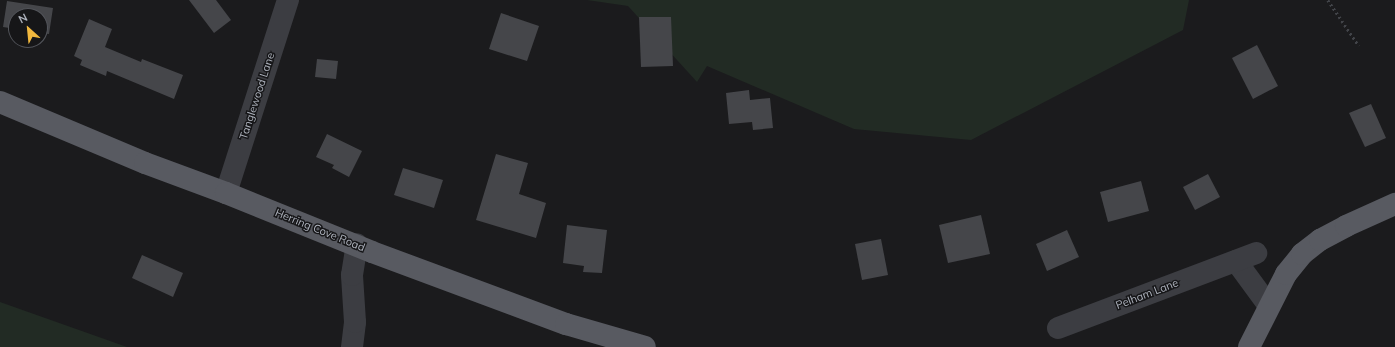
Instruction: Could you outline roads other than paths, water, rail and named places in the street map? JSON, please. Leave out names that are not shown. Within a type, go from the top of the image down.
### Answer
[{"type":"main road","name":"Herring Cove Road","points":[[0,102],[145,163],[566,324],[645,347]]},
{"type":"main road","points":[[1249,347],[1286,274],[1302,254],[1320,240],[1346,226],[1395,204]]},
{"type":"street","name":"Tanglewood Lane","points":[[226,193],[288,0]]},
{"type":"street","points":[[352,347],[355,322],[352,274],[357,244]]},
{"type":"street","name":"Pelham Lane","points":[[1058,328],[1256,253]]},
{"type":"street","points":[[1236,261],[1269,306]]}]
